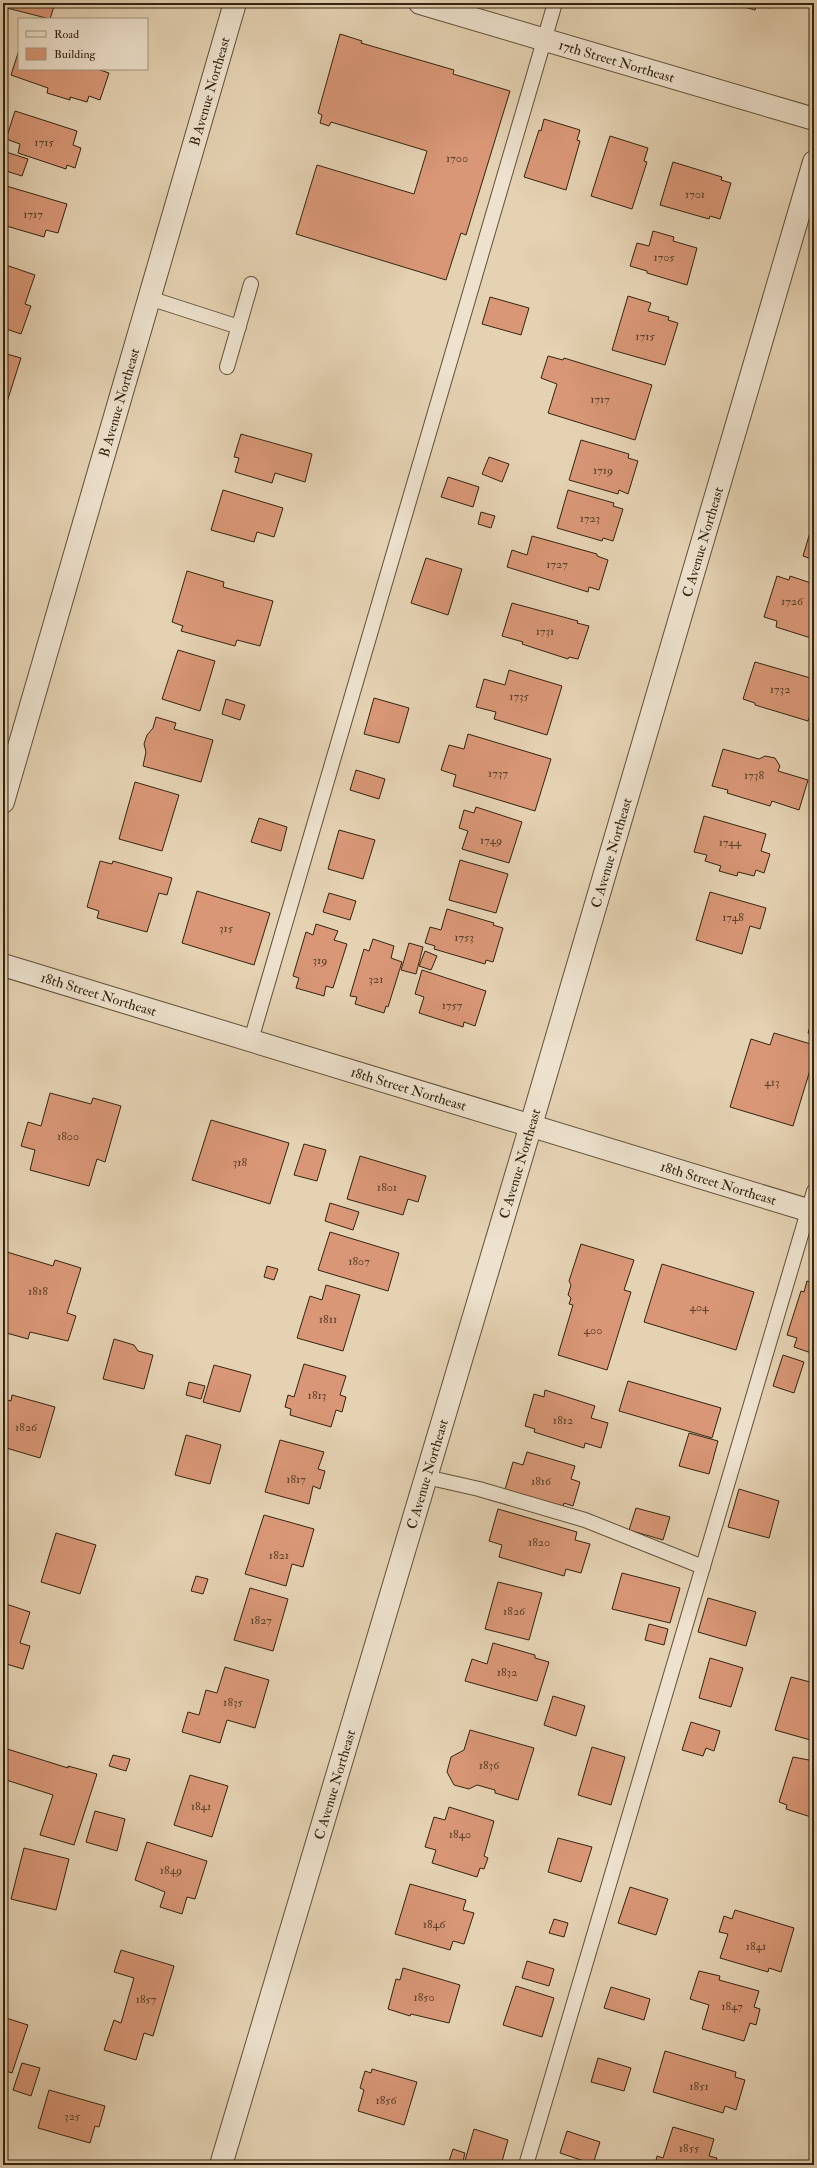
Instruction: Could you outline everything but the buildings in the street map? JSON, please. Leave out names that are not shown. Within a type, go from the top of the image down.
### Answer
[{"type":"street","name":"B Avenue Northeast","points":[[3,802],[235,3]]},
{"type":"street","name":"17th Street Northeast","points":[[420,3],[814,119]]},
{"type":"street","name":"C Avenue Northeast","points":[[221,2165],[531,1125],[814,162]]},
{"type":"street","name":"18th Street Northeast","points":[[3,965],[531,1125],[812,1204]]},
{"type":"lane","points":[[251,1040],[555,3]]},
{"type":"lane","points":[[227,367],[251,284]]},
{"type":"lane","points":[[149,298],[239,327]]},
{"type":"lane","points":[[526,2165],[703,1566],[812,1204]]},
{"type":"lane","points":[[426,1477],[479,1490],[585,1520],[703,1566]]}]
